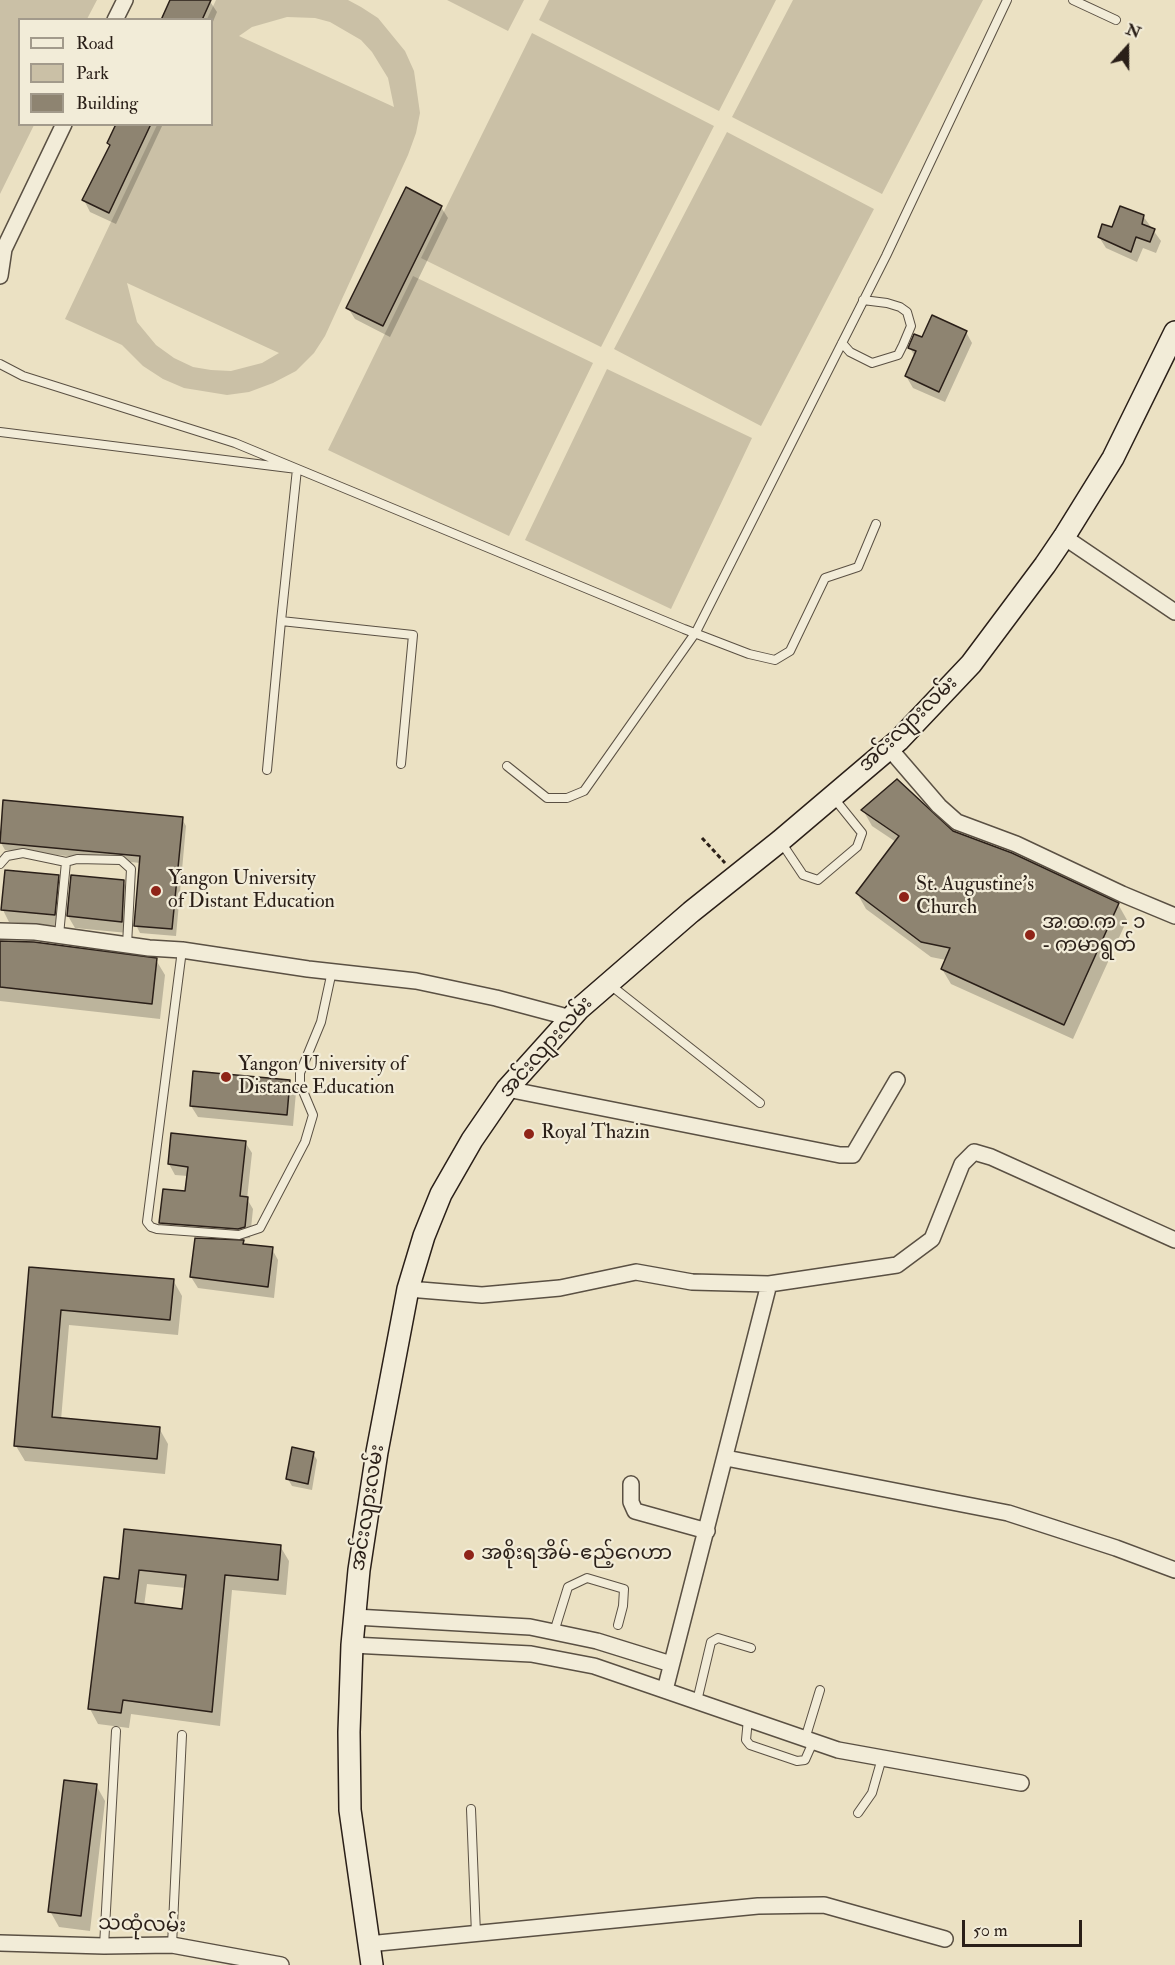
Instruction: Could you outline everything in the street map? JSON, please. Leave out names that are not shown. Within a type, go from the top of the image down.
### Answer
[{"type":"main road","name":"အင်းလျားလမ်း","points":[[372,1965],[350,1810],[349,1732],[352,1645],[359,1570],[370,1493],[408,1289],[424,1236],[441,1194],[472,1140],[507,1089],[571,1018],[607,983],[889,748],[971,664],[1046,565],[1113,458],[1174,335]]},
{"type":"street","points":[[117,18],[125,0]]},
{"type":"street","points":[[0,276],[4,249],[63,126]]},
{"type":"street","points":[[1064,537],[1175,612]]},
{"type":"street","points":[[889,748],[939,806],[957,822],[1016,844],[1122,894],[1175,916]]},
{"type":"street","points":[[0,931],[35,932],[416,981],[496,998],[571,1018]]},
{"type":"street","points":[[507,1089],[840,1155],[853,1155],[897,1080]]},
{"type":"street","points":[[408,1289],[482,1295],[560,1288],[636,1272],[693,1282],[769,1284],[897,1265],[932,1239],[962,1164],[974,1152],[991,1157],[1175,1240]]},
{"type":"street","points":[[665,1690],[769,1284]]},
{"type":"street","points":[[726,1458],[1008,1513],[1175,1570]]},
{"type":"street","points":[[631,1484],[631,1502],[635,1511],[707,1531]]},
{"type":"street","points":[[355,1617],[530,1627],[597,1641],[671,1664]]},
{"type":"street","points":[[352,1645],[531,1654],[594,1665],[838,1750],[1021,1783]]},
{"type":"street","points":[[368,1944],[758,1905],[824,1905],[945,1939]]},
{"type":"street","name":"သထုံလမ်း","points":[[0,1944],[172,1945],[281,1965]]},
{"type":"lane","points":[[507,766],[548,798],[567,798],[584,790],[696,632],[842,343],[1008,0]]},
{"type":"lane","points":[[1072,0],[1116,20]]},
{"type":"lane","points":[[842,343],[850,352],[872,363],[898,355],[903,345],[911,326],[907,312],[900,307],[886,303],[863,300]]},
{"type":"lane","points":[[0,364],[23,376],[235,443],[673,624],[749,654],[774,660],[790,651],[825,578],[858,567],[876,524]]},
{"type":"lane","points":[[0,432],[297,469]]},
{"type":"lane","points":[[267,770],[297,469]]},
{"type":"lane","points":[[281,621],[413,634],[401,764]]},
{"type":"lane","points":[[780,841],[803,875],[818,880],[826,874],[857,847],[862,833],[832,796]]},
{"type":"lane","points":[[0,864],[7,856],[23,853],[66,862],[77,859],[121,860],[130,869],[127,945]]},
{"type":"lane","points":[[59,935],[66,862]]},
{"type":"lane","points":[[182,950],[147,1222],[157,1230],[239,1235],[260,1228],[305,1142],[313,1115],[300,1084],[300,1073],[321,1022],[332,971]]},
{"type":"lane","points":[[607,983],[760,1103]]},
{"type":"lane","points":[[554,1632],[568,1587],[587,1578],[624,1589],[623,1606],[618,1625]]},
{"type":"lane","points":[[697,1701],[711,1642],[718,1638],[751,1648]]},
{"type":"lane","points":[[748,1719],[746,1740],[750,1745],[797,1761],[805,1760],[820,1690]]},
{"type":"lane","points":[[104,1946],[116,1731]]},
{"type":"lane","points":[[172,1945],[182,1735]]},
{"type":"lane","points":[[858,1813],[872,1793],[882,1758]]},
{"type":"lane","points":[[471,1809],[476,1934]]},
{"type":"path","points":[[702,838],[737,875]]},
{"type":"green space","points":[[0,0],[97,0],[88,18],[18,18],[18,126],[34,126],[0,194]]},
{"type":"green space","points":[[216,0],[348,0],[378,18],[405,51],[414,71],[420,113],[416,133],[325,336],[314,353],[296,371],[249,392],[227,395],[184,388],[163,379],[143,366],[122,345],[65,319],[157,126],[213,126],[213,18],[207,18]],"holes":[[[287,17],[315,18],[330,22],[361,40],[372,52],[388,78],[394,107],[239,36],[252,27]],[[127,283],[279,353],[262,363],[231,371],[193,367],[174,358],[156,345],[137,322]]]},
{"type":"green space","points":[[447,0],[524,0],[508,31]]},
{"type":"green space","points":[[549,0],[776,0],[719,111],[539,20]]},
{"type":"green space","points":[[793,0],[983,0],[882,194],[732,117]]},
{"type":"green space","points":[[532,33],[714,126],[601,347],[421,258]]},
{"type":"green space","points":[[727,132],[874,209],[761,426],[614,349]]},
{"type":"green space","points":[[413,276],[593,363],[509,536],[328,450]]},
{"type":"green space","points":[[607,369],[752,438],[671,609],[525,540]]},
{"type":"building","points":[[170,0],[211,0],[203,18],[162,18]]},
{"type":"building","points":[[115,126],[150,126],[109,213],[82,200],[110,145],[107,143]]},
{"type":"building","points":[[406,187],[442,206],[383,326],[346,308]]},
{"type":"building","points":[[1120,206],[1144,215],[1142,224],[1155,229],[1150,242],[1136,237],[1131,252],[1098,237],[1102,224],[1112,227]]},
{"type":"building","points":[[932,315],[967,331],[939,392],[905,376],[916,351],[908,348],[914,334],[922,337]]},
{"type":"building","name":"အ.ထ.က - ၁ - ကမာရွတ်","points":[[897,779],[953,831],[1012,853],[1119,903],[1064,1025],[941,969],[950,948],[921,942],[856,893],[899,836],[861,810]]},
{"type":"building","name":"Yangon University of Distant Education","points":[[3,800],[183,817],[172,929],[134,926],[140,856],[0,843]]},
{"type":"building","points":[[5,870],[59,875],[55,915],[1,910]]},
{"type":"building","points":[[71,875],[124,880],[122,922],[67,916]]},
{"type":"building","points":[[0,941],[34,942],[157,958],[152,1004],[0,987]]},
{"type":"building","points":[[193,1071],[290,1080],[287,1115],[190,1106]]},
{"type":"building","points":[[171,1133],[246,1141],[240,1196],[248,1197],[245,1227],[238,1229],[159,1223],[163,1189],[185,1191],[188,1167],[168,1164]]},
{"type":"building","points":[[195,1238],[244,1240],[243,1244],[273,1247],[268,1287],[190,1277]]},
{"type":"building","points":[[29,1267],[174,1279],[170,1320],[61,1310],[52,1417],[160,1427],[157,1459],[14,1446]]},
{"type":"building","points":[[292,1447],[314,1452],[308,1484],[286,1479]]},
{"type":"building","points":[[124,1529],[281,1545],[278,1580],[225,1575],[212,1712],[123,1700],[121,1713],[88,1709],[104,1577],[119,1579]],"holes":[[[139,1570],[186,1575],[182,1609],[135,1603]]]},
{"type":"building","points":[[64,1780],[97,1784],[81,1916],[48,1912]]},
{"type":"place","name":"Yangon University of Distant Education","points":[[156,891]]},
{"type":"place","name":"St. Augustine's Church","points":[[904,897]]},
{"type":"place","name":"အ.ထ.က - ၁ - ကမာရွတ်","points":[[1030,935]]},
{"type":"place","name":"Yangon University of Distance Education","points":[[226,1077]]},
{"type":"place","name":"Royal Thazin","points":[[529,1134]]},
{"type":"place","name":"အစိုးရအိမ်-ဧည့်ဂေဟာ","points":[[469,1555]]}]
